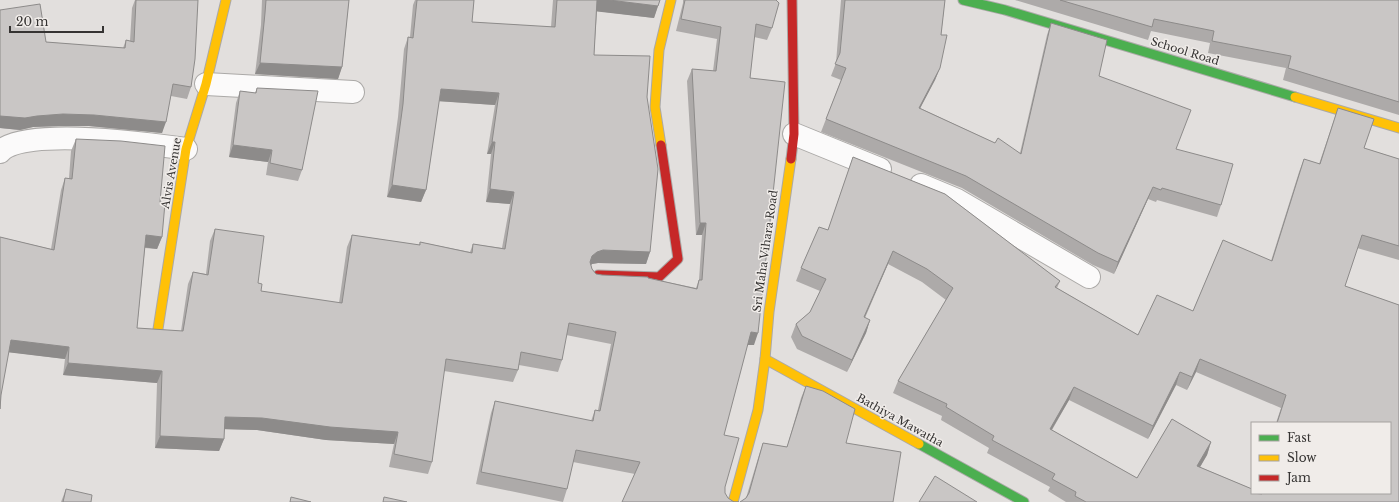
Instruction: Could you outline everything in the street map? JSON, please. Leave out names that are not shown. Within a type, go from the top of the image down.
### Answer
[{"type":"street","name":"Alvis Avenue","points":[[158,329],[186,149],[206,84],[223,0]]},
{"type":"street","points":[[598,275],[659,277],[678,259],[655,107],[659,50],[671,0]]},
{"type":"street","name":"Sri Maha Vihara Road","points":[[733,502],[758,410],[765,359],[768,312],[794,134],[792,0]]},
{"type":"street","name":"School Road","points":[[963,0],[1005,10],[1399,128]]},
{"type":"street","points":[[206,84],[353,92]]},
{"type":"street","points":[[794,134],[957,200],[1089,277]]},
{"type":"street","points":[[0,152],[11,145],[27,142],[78,138],[122,140],[186,149]]},
{"type":"street","name":"Bathiya Mawatha","points":[[765,359],[1024,502]]},
{"type":"building","points":[[136,0],[198,0],[195,59],[191,87],[173,84],[166,122],[94,115],[63,114],[25,118],[0,116],[0,10],[40,4],[46,42],[125,48],[126,40],[134,42]]},
{"type":"building","points":[[266,0],[349,0],[342,67],[260,63]]},
{"type":"building","points":[[417,0],[474,0],[472,22],[555,27],[557,0],[597,0],[594,55],[650,56],[647,97],[658,169],[650,252],[603,250],[592,256],[590,262],[592,269],[596,274],[648,277],[697,289],[699,280],[702,280],[706,223],[700,223],[692,69],[716,71],[721,27],[681,19],[685,0],[776,0],[779,3],[772,28],[756,24],[750,78],[785,82],[758,333],[751,332],[724,435],[739,438],[725,487],[725,493],[728,498],[734,502],[622,502],[640,462],[576,450],[567,489],[481,472],[495,401],[593,421],[595,410],[600,411],[616,332],[569,323],[562,360],[521,352],[518,370],[446,359],[432,462],[394,454],[398,432],[330,427],[262,418],[225,417],[224,439],[160,436],[162,371],[68,363],[69,347],[11,340],[1,395],[0,409],[0,237],[54,250],[65,178],[72,179],[76,139],[121,141],[165,146],[160,202],[165,203],[162,237],[146,235],[137,328],[183,331],[193,272],[208,275],[215,229],[264,236],[258,283],[262,284],[261,291],[342,303],[352,235],[420,245],[420,242],[472,253],[473,244],[505,249],[514,192],[490,189],[495,142],[492,142],[499,93],[441,89],[426,190],[392,185],[403,104],[408,37],[413,38]]},
{"type":"building","points":[[609,0],[660,0],[658,6]]},
{"type":"building","points":[[845,0],[945,0],[941,35],[947,35],[940,68],[919,108],[995,143],[998,138],[1021,154],[1051,23],[1107,40],[1099,76],[1191,110],[1176,149],[1233,164],[1221,205],[1162,188],[1161,190],[1153,187],[1118,262],[1098,253],[966,176],[826,119],[846,68],[835,64],[840,53]]},
{"type":"building","points":[[1060,0],[1399,0],[1399,102],[1288,68],[1291,56],[1212,41],[1214,31],[1154,19],[1152,27]]},
{"type":"building","points":[[257,88],[318,91],[302,170],[270,163],[272,150],[233,145],[240,91],[256,93]]},
{"type":"building","points":[[1338,108],[1374,119],[1364,148],[1399,159],[1399,246],[1362,235],[1345,286],[1399,305],[1399,502],[1086,502],[1075,496],[1076,492],[1052,479],[1055,474],[992,440],[994,436],[946,407],[947,404],[898,381],[953,288],[927,269],[893,251],[864,317],[870,320],[852,360],[802,336],[796,324],[810,312],[826,279],[801,268],[819,227],[828,230],[853,157],[945,194],[1060,281],[1055,287],[1138,335],[1157,295],[1193,311],[1223,240],[1272,261],[1304,159],[1320,164]]},
{"type":"building","points":[[806,386],[823,391],[855,409],[846,443],[901,452],[893,502],[740,502],[746,498],[749,493],[763,443],[787,447]]},
{"type":"building","points":[[935,476],[977,502],[919,502]]},
{"type":"building","points":[[66,489],[92,495],[91,502],[63,502]]},
{"type":"building","points":[[291,497],[311,502],[290,502]]},
{"type":"building","points":[[384,497],[407,502],[383,502]]},
{"type":"traffic: fast","points":[[963,0],[1005,10],[1295,97]]},
{"type":"traffic: fast","points":[[919,444],[1024,502]]},
{"type":"traffic: slow","points":[[158,329],[186,149],[206,84],[226,0]]},
{"type":"traffic: slow","points":[[661,145],[655,107],[659,50],[671,0]]},
{"type":"traffic: slow","points":[[1295,97],[1399,128]]},
{"type":"traffic: slow","points":[[733,502],[758,410],[765,359],[769,312],[791,159]]},
{"type":"traffic: slow","points":[[765,359],[919,444]]},
{"type":"traffic: jam","points":[[791,159],[794,134],[792,0]]},
{"type":"traffic: jam","points":[[598,275],[659,277],[678,259],[661,145]]}]
